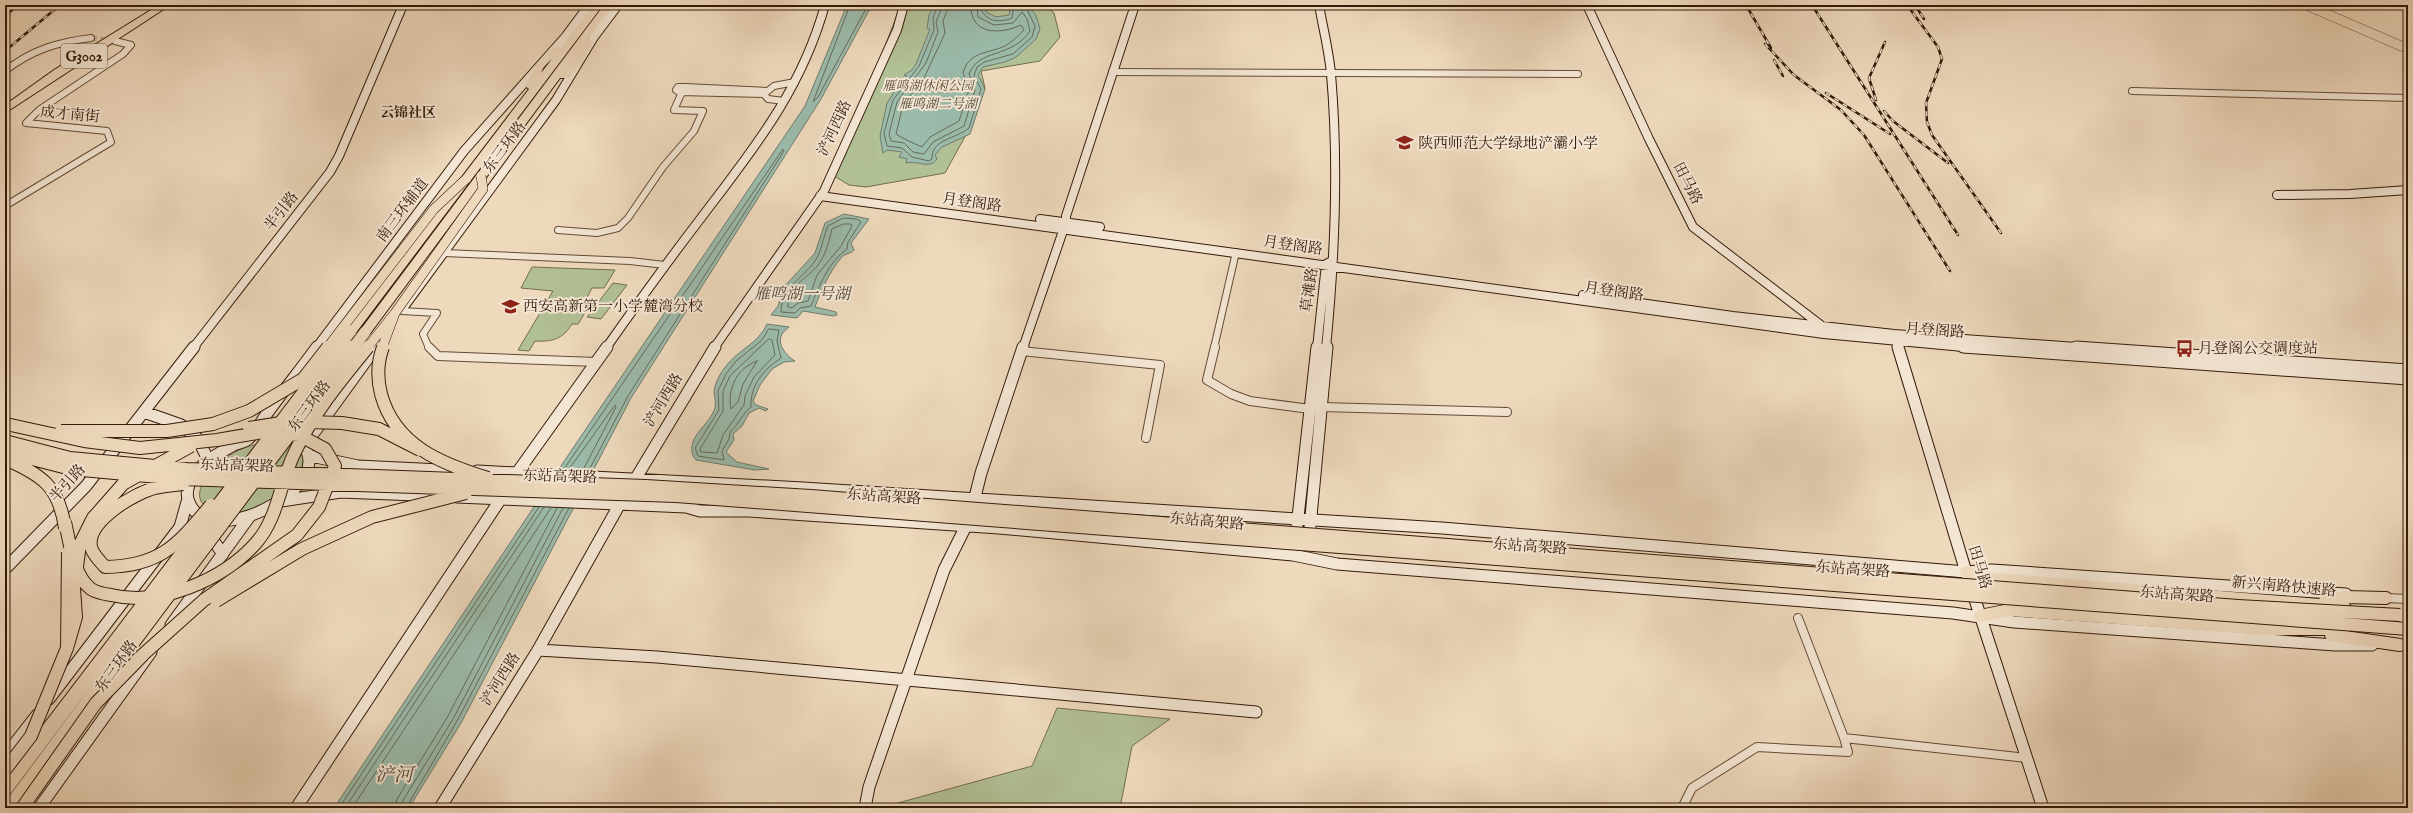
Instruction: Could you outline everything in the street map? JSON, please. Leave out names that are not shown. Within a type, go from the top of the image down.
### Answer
[{"type":"highway","name":"G3002","points":[[5,102],[100,37],[153,5]]},
{"type":"highway","name":"G3002","points":[[5,110],[58,72],[165,5]]},
{"type":"highway","name":"东三环路","points":[[11,808],[130,658],[365,332],[513,135],[598,5]]},
{"type":"highway","name":"东三环路","points":[[5,788],[592,14],[609,5]]},
{"type":"highway","points":[[513,135],[558,82],[579,61],[592,14]]},
{"type":"highway","points":[[519,110],[540,65],[592,14]]},
{"type":"main road","name":"半引路","points":[[5,569],[86,486],[330,172],[339,156],[403,5]]},
{"type":"main road","points":[[5,459],[47,480],[56,494],[65,522],[75,566],[89,588],[104,594],[135,599],[160,596],[187,587],[229,566],[256,542],[270,521],[294,455],[308,430],[444,253],[556,100],[579,61],[618,5]]},
{"type":"main road","points":[[296,808],[516,473],[665,266],[770,124],[795,82],[818,34],[825,5]]},
{"type":"main road","name":"浐河西路","points":[[440,808],[538,650],[617,504],[708,355],[822,193],[897,30],[904,5]]},
{"type":"main road","points":[[865,808],[869,787],[944,570],[966,526],[1021,352],[1064,226],[1112,72],[1135,5]]},
{"type":"main road","points":[[1319,5],[1331,73],[1334,141],[1331,263]]},
{"type":"main road","name":"田马路","points":[[1587,5],[1649,139],[1694,227],[1822,327]]},
{"type":"main road","points":[[2306,5],[2408,49]]},
{"type":"main road","points":[[2317,5],[2408,44]]},
{"type":"main road","name":"南三环辅道","points":[[248,439],[464,151],[540,65]]},
{"type":"main road","points":[[305,445],[483,189],[482,176]]},
{"type":"main road","points":[[5,424],[49,431],[167,431],[213,424],[249,411],[303,379],[434,209],[466,179]]},
{"type":"main road","points":[[2277,195],[2350,194],[2408,190]]},
{"type":"main road","name":"月登阁路","points":[[822,193],[1331,263],[1822,327],[1895,338],[2408,370]]},
{"type":"main road","name":"月登阁路","points":[[1064,226],[1236,252],[1331,263],[1737,324],[2408,379]]},
{"type":"main road","name":"草滩路","points":[[1309,558],[1310,521],[1321,407],[1331,263]]},
{"type":"main road","name":"草滩路","points":[[1293,555],[1310,409],[1331,263]]},
{"type":"main road","points":[[398,312],[379,356],[377,379],[385,409],[402,435],[420,450]]},
{"type":"main road","name":"田马路","points":[[1895,338],[1966,572],[2043,808]]},
{"type":"main road","points":[[144,412],[181,425],[197,438],[209,460]]},
{"type":"main road","points":[[268,413],[297,417],[327,413]]},
{"type":"main road","points":[[5,770],[31,736],[67,648],[76,617],[74,589],[80,544],[93,518],[123,484],[184,448],[234,430],[274,423],[305,421],[342,423],[378,429],[449,466],[504,482]]},
{"type":"main road","points":[[5,424],[84,441],[140,448],[217,440],[262,432],[298,435],[325,449],[336,466],[319,507],[297,535],[204,600],[130,658],[96,703],[22,808]]},
{"type":"main road","points":[[5,756],[180,527],[187,502],[188,488],[195,475],[209,460],[223,451],[248,439],[281,436],[297,439],[305,445],[310,456],[310,466],[301,482],[281,501]]},
{"type":"main road","name":"东站高架路","points":[[5,440],[70,458],[187,469],[504,482],[646,486],[811,496],[2238,606],[2404,615]]},
{"type":"main road","points":[[224,481],[155,488],[132,498],[111,511],[96,528],[91,544],[95,556],[105,567],[122,568],[146,563],[166,554],[260,451]]},
{"type":"main road","name":"东站高架路","points":[[5,452],[71,469],[180,479],[646,495],[752,502],[1337,548],[1682,572],[2408,629]]},
{"type":"main road","points":[[310,456],[358,466],[632,478],[1442,528],[1966,572],[1992,570],[2386,598]]},
{"type":"main road","points":[[130,658],[242,583],[302,548],[372,517],[479,490]]},
{"type":"main road","points":[[187,502],[196,514],[217,520],[250,516],[281,501],[341,492],[686,507],[700,511],[748,511],[966,526],[1293,555],[1337,564],[1980,616],[2014,622],[2335,646],[2404,645]]},
{"type":"main road","points":[[39,808],[250,516]]},
{"type":"main road","points":[[65,522],[68,555],[67,648]]},
{"type":"main road","points":[[158,554],[172,546],[198,542],[215,543],[223,554]]},
{"type":"main road","name":"新兴南路快速路","points":[[1966,572],[1996,579],[2316,603],[2404,615]]},
{"type":"main road","points":[[2316,603],[2344,597],[2386,598]]},
{"type":"main road","points":[[1980,616],[2010,610],[2265,628],[2352,637],[2404,645]]},
{"type":"main road","points":[[2265,628],[2408,629]]},
{"type":"main road","points":[[538,650],[657,657],[1256,712]]},
{"type":"street","points":[[5,71],[29,53],[60,42],[91,38]]},
{"type":"street","name":"成才南街","points":[[5,206],[111,142],[107,130],[26,123],[39,110],[123,54],[131,45],[115,41]]},
{"type":"street","points":[[1112,72],[1578,74]]},
{"type":"street","points":[[558,230],[610,232],[620,227],[643,197],[653,180],[696,130],[704,115],[703,111],[674,110],[682,92],[676,90],[678,87],[685,86],[766,92],[782,83],[795,82]]},
{"type":"street","points":[[2132,91],[2408,98]]},
{"type":"street","points":[[766,92],[768,99],[784,101]]},
{"type":"street","points":[[1236,252],[1207,380],[1213,381],[1230,394],[1270,405],[1310,409]]},
{"type":"street","points":[[444,253],[630,261],[665,266]]},
{"type":"street","points":[[398,312],[437,313],[423,334],[430,350],[438,356],[596,362]]},
{"type":"street","points":[[1021,352],[1160,365],[1146,438]]},
{"type":"street","points":[[1321,407],[1507,412]]},
{"type":"street","points":[[2386,598],[2408,599]]},
{"type":"street","points":[[1682,808],[1692,788],[1757,746],[1848,752],[1798,618]]},
{"type":"street","points":[[1844,738],[2027,758]]},
{"type":"green space","name":"雁鸣湖休闲公园","points":[[901,5],[1045,5],[1054,13],[1060,37],[1040,61],[981,71],[985,88],[967,133],[945,173],[866,187],[849,185],[834,176]]},
{"type":"green space","points":[[532,267],[615,270],[604,288],[592,288],[583,305],[589,306],[578,324],[572,324],[565,333],[552,340],[535,341],[529,351],[518,350],[553,291],[521,288]]},
{"type":"green space","points":[[613,283],[627,285],[601,319],[587,317]]},
{"type":"green space","points":[[278,441],[296,448],[303,457],[302,469],[295,480],[283,491],[268,501],[253,508],[238,512],[212,510],[203,504],[200,497],[200,490],[209,474],[221,461],[239,450],[258,444]]},
{"type":"green space","points":[[1057,708],[1170,719],[1132,746],[1120,808],[880,808],[1032,766]]},
{"type":"water","name":"浐河","points":[[847,5],[872,5],[821,99],[631,398],[461,723],[409,808],[334,808],[571,451],[805,106]]},
{"type":"water","name":"雁鸣湖二号湖","points":[[934,5],[988,5],[986,12],[996,17],[1009,15],[1011,5],[1027,5],[1035,14],[1040,29],[1036,39],[1016,57],[1005,62],[983,67],[978,75],[985,89],[970,134],[942,147],[935,155],[937,159],[931,164],[906,163],[907,159],[899,157],[902,152],[887,150],[883,153],[880,136],[887,103],[902,80],[907,76],[904,75],[912,70],[916,64],[930,29],[927,28],[929,15]]},
{"type":"water","name":"雁鸣湖一号湖","points":[[844,214],[869,219],[851,243],[854,250],[843,256],[829,275],[815,307],[836,312],[837,315],[833,316],[803,311],[797,318],[771,315],[778,306],[784,287],[815,253],[825,223]]},
{"type":"water","points":[[767,324],[789,327],[782,334],[781,342],[786,354],[795,361],[784,362],[772,369],[760,385],[753,401],[756,405],[768,409],[766,411],[759,408],[749,413],[742,426],[733,434],[734,440],[726,452],[737,462],[769,469],[755,470],[696,460],[693,456],[693,442],[715,408],[714,390],[718,378],[731,360],[759,336]]},
{"type":"tunnel","points":[[91,38],[111,41]]},
{"type":"railway","points":[[5,16],[18,5]]},
{"type":"railway","points":[[5,51],[60,5]]},
{"type":"railway","points":[[1746,5],[1771,48]]},
{"type":"railway","points":[[1812,5],[1958,235]]},
{"type":"railway","points":[[1907,5],[1938,47],[1942,59],[1926,103],[1927,122],[1932,135],[2001,233]]},
{"type":"railway","points":[[1915,5],[1924,19]]},
{"type":"railway","points":[[1876,100],[1869,78],[1885,42]]},
{"type":"railway","points":[[1765,44],[1794,75],[1841,110],[1864,135],[1950,271]]},
{"type":"railway","points":[[1774,60],[1783,76]]},
{"type":"railway","points":[[1826,93],[1890,134]]},
{"type":"railway","points":[[1884,111],[1893,121],[1948,163]]},
{"type":"place","name":"陕西师范大学绿地浐灞小学","points":[[1405,143]]},
{"type":"place","name":"西安高新第一小学麓湾分校","points":[[510,306]]},
{"type":"place","name":"月登阁公交调度站","points":[[2185,348]]},
{"type":"district","name":"云锦社区","points":[[408,112]]}]
